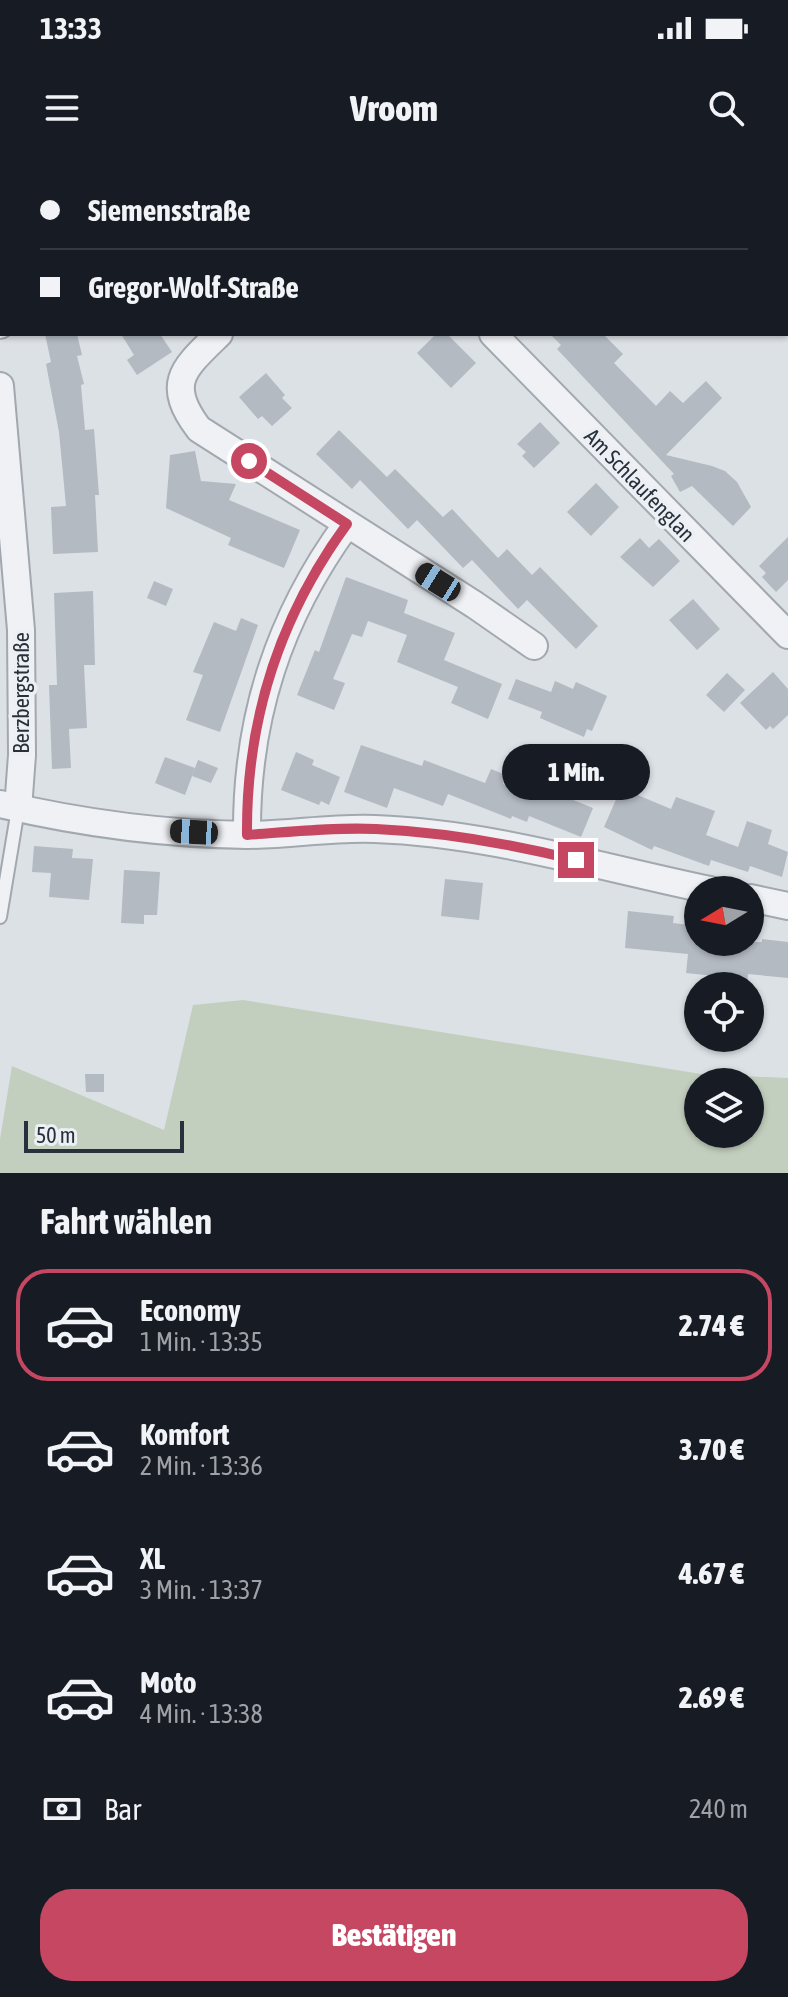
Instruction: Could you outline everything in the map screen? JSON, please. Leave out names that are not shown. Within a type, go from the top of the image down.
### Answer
[{"type":"street","points":[[217,336],[186,367],[180,381],[186,412],[199,429],[534,646]]},
{"type":"street","name":"Am Schlaufenglan","points":[[495,336],[788,635]]},
{"type":"street","name":"Berzbergstraße","points":[[0,386],[21,630],[22,755],[9,806]]},
{"type":"street","points":[[247,835],[247,804],[265,683],[284,629],[326,553],[347,524]]},
{"type":"street","points":[[9,806],[71,820],[140,829],[247,835],[374,829],[443,835],[528,848],[684,884]]},
{"type":"street","points":[[764,901],[788,906]]},
{"type":"lane","points":[[0,917],[9,806]]},
{"type":"green space","points":[[243,1000],[684,1071],[684,1148],[764,1148],[764,1077],[788,1078],[788,1173],[0,1173],[0,1139],[12,1066],[164,1130],[193,1005]]},
{"type":"building","points":[[45,336],[77,336],[82,355],[77,356],[84,384],[81,385],[85,430],[94,429],[99,495],[95,495],[98,552],[53,554],[51,507],[66,506],[59,432],[46,364],[51,362]]},
{"type":"building","points":[[122,336],[161,336],[172,352],[137,375],[127,360],[134,355]]},
{"type":"building","points":[[434,336],[449,336],[476,363],[451,388],[417,353]]},
{"type":"building","points":[[552,336],[605,336],[623,354],[614,363],[656,406],[670,391],[683,403],[706,381],[722,398],[666,455],[712,466],[725,471],[737,482],[751,507],[733,526],[692,486],[680,492],[671,476],[674,474],[557,349],[561,345]]},
{"type":"building","points":[[266,373],[292,408],[272,426],[262,416],[258,419],[239,397]]},
{"type":"building","points":[[540,422],[560,443],[534,468],[522,456],[526,452],[517,444]]},
{"type":"building","points":[[339,430],[387,477],[395,469],[443,517],[452,509],[498,558],[507,549],[532,575],[540,567],[598,626],[576,649],[527,600],[518,609],[472,560],[463,568],[417,520],[408,529],[360,480],[352,489],[316,454]]},
{"type":"building","points":[[195,451],[201,481],[236,484],[229,500],[300,530],[284,568],[228,545],[231,538],[166,508],[170,455]]},
{"type":"building","points":[[596,483],[619,507],[591,536],[567,512]]},
{"type":"building","points":[[788,537],[788,580],[776,592],[762,577],[766,573],[759,566]]},
{"type":"building","points":[[640,538],[649,548],[659,539],[680,561],[653,587],[620,557]]},
{"type":"building","points":[[346,577],[408,600],[404,613],[455,633],[444,660],[502,684],[488,719],[451,703],[458,687],[397,662],[407,635],[368,621],[362,637],[352,634],[333,679],[345,683],[334,710],[297,695],[315,650],[319,652]]},
{"type":"building","points":[[154,581],[173,589],[166,606],[147,598]]},
{"type":"building","points":[[93,591],[95,665],[84,665],[87,728],[69,729],[71,768],[52,769],[49,685],[57,685],[54,593]]},
{"type":"building","points":[[693,599],[720,629],[697,650],[669,620]]},
{"type":"building","points":[[241,618],[258,625],[220,732],[186,720],[203,675],[193,672],[214,622],[236,631]]},
{"type":"building","points":[[773,672],[788,689],[788,715],[773,729],[770,726],[766,730],[740,703]]},
{"type":"building","points":[[727,673],[745,690],[724,712],[706,695]]},
{"type":"building","points":[[516,679],[551,692],[555,681],[573,689],[576,682],[607,696],[592,731],[587,729],[584,737],[540,718],[542,712],[508,699]]},
{"type":"building","points":[[361,745],[422,766],[424,760],[485,783],[491,769],[506,775],[503,784],[537,797],[541,787],[593,808],[581,837],[529,816],[527,822],[512,816],[511,819],[448,794],[443,806],[394,788],[387,808],[344,792]]},
{"type":"building","points":[[296,752],[314,760],[312,765],[340,777],[329,805],[321,801],[319,805],[281,790]]},
{"type":"building","points":[[165,757],[195,768],[185,795],[155,783]]},
{"type":"building","points":[[198,760],[218,768],[211,783],[192,776]]},
{"type":"building","points":[[621,788],[671,809],[676,797],[715,811],[706,835],[738,847],[747,821],[772,830],[768,844],[788,852],[782,877],[750,866],[748,872],[711,860],[709,866],[654,846],[652,850],[604,827]]},
{"type":"building","points":[[34,846],[73,849],[72,858],[93,859],[89,900],[49,897],[51,873],[32,872]]},
{"type":"building","points":[[124,870],[160,872],[157,915],[144,915],[144,924],[121,923]]},
{"type":"building","points":[[445,879],[483,883],[479,920],[441,916]]},
{"type":"building","points":[[628,911],[674,916],[673,923],[684,924],[684,954],[625,948]]},
{"type":"building","points":[[764,939],[788,942],[788,978],[764,976],[764,972],[686,972],[688,956],[764,956]]},
{"type":"building","points":[[85,1074],[104,1074],[104,1092],[86,1092]]},
{"type":"route","points":[[249,461],[347,524],[326,553],[284,629],[265,683],[247,804],[247,835],[374,829],[443,835],[528,848],[576,860]]}]
